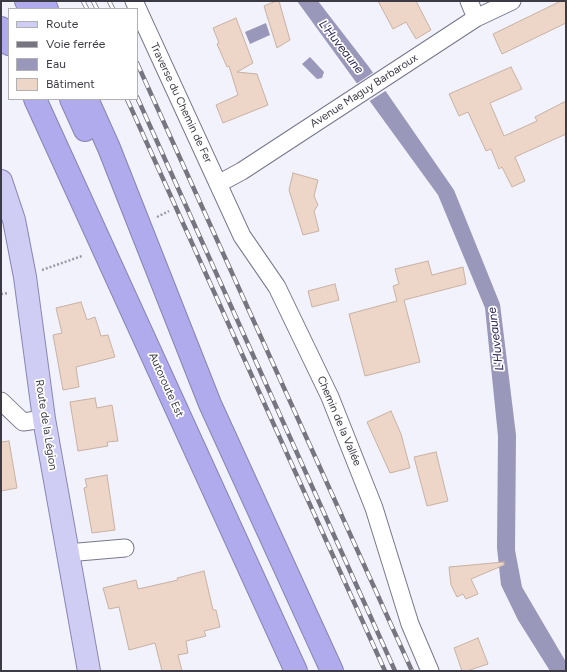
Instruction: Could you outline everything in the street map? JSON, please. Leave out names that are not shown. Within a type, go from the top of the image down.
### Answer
[{"type":"highway","points":[[1,28],[8,42]]},
{"type":"highway","name":"Autoroute Est","points":[[35,100],[296,671]]},
{"type":"highway","points":[[71,100],[332,671]]},
{"type":"highway","points":[[87,100],[110,148],[210,404]]},
{"type":"main road","name":"Route de la Légion","points":[[1,181],[14,220],[25,277],[44,419],[89,671]]},
{"type":"street","points":[[469,1],[476,18]]},
{"type":"street","name":"Avenue Maguy Barbaroux","points":[[218,184],[242,171],[476,18],[512,1]]},
{"type":"street","name":"Traverse du Chemin de Fer","points":[[138,10],[218,184]]},
{"type":"street","name":"Chemin de la Vallée","points":[[218,184],[242,236],[277,287],[330,397],[374,508],[410,624],[430,671]]},
{"type":"street","points":[[1,401],[23,422],[44,419]]},
{"type":"street","points":[[67,553],[125,548]]},
{"type":"path","points":[[155,218],[169,211]]},
{"type":"path","points":[[25,277],[82,256]]},
{"type":"water","name":"L'Huveaune","points":[[297,1],[318,1],[369,67],[454,190],[500,304],[516,435],[515,550],[522,587],[566,662],[566,671],[550,671],[518,620],[501,585],[497,548],[498,436],[485,308],[438,195]]},
{"type":"water","points":[[266,23],[270,35],[250,44],[245,32]]},
{"type":"water","points":[[310,57],[324,72],[322,78],[317,79],[302,64]]},
{"type":"pier","points":[[374,72],[387,90],[368,102],[356,84]]},
{"type":"building","points":[[279,1],[290,40],[277,48],[264,6]]},
{"type":"building","points":[[378,1],[416,1],[431,30],[416,39],[406,22],[393,29]]},
{"type":"building","points":[[561,1],[566,1],[566,23],[502,54],[493,34]]},
{"type":"building","points":[[236,18],[253,63],[237,72],[257,74],[268,105],[223,123],[216,105],[238,95],[229,66],[227,67],[217,44],[219,43],[213,28]]},
{"type":"building","points":[[511,67],[522,89],[490,103],[504,136],[537,121],[535,117],[566,101],[566,134],[515,157],[525,181],[512,187],[502,167],[499,169],[491,149],[486,151],[468,112],[459,116],[449,94]]},
{"type":"building","points":[[293,173],[318,180],[314,196],[318,205],[314,211],[319,231],[303,235],[289,190]]},
{"type":"building","points":[[428,261],[432,275],[463,267],[466,284],[404,300],[420,362],[365,376],[349,314],[397,301],[393,286],[399,284],[395,269]]},
{"type":"building","points":[[335,284],[339,300],[312,307],[308,291]]},
{"type":"building","points":[[81,302],[87,320],[95,317],[101,336],[108,335],[115,357],[76,367],[79,387],[63,390],[53,335],[62,333],[56,308]]},
{"type":"building","points":[[95,398],[97,408],[112,405],[118,441],[107,442],[108,446],[78,451],[70,402]]},
{"type":"building","points":[[391,411],[401,434],[410,468],[390,473],[367,422]]},
{"type":"building","points":[[9,441],[17,488],[1,491],[1,442]]},
{"type":"building","points":[[436,452],[448,501],[427,506],[414,457]]},
{"type":"building","points":[[107,475],[115,530],[92,533],[84,488],[87,487],[85,479]]},
{"type":"building","points":[[504,562],[504,565],[471,579],[478,594],[466,599],[463,594],[457,597],[451,585],[449,567]]},
{"type":"building","points":[[204,571],[213,610],[216,610],[220,627],[204,631],[206,636],[186,641],[188,653],[178,655],[182,671],[162,671],[155,643],[129,650],[119,607],[109,609],[103,588],[136,580],[138,589],[178,580],[177,578]]},
{"type":"building","points":[[478,638],[488,664],[467,671],[462,671],[454,648]]},
{"type":"railway","points":[[83,1],[86,8]]},
{"type":"railway","points":[[93,1],[96,8]]},
{"type":"railway","points":[[109,1],[112,8]]},
{"type":"railway","points":[[138,65],[412,671]]},
{"type":"railway","points":[[138,99],[395,671]]},
{"type":"railway","points":[[127,100],[385,671]]}]
